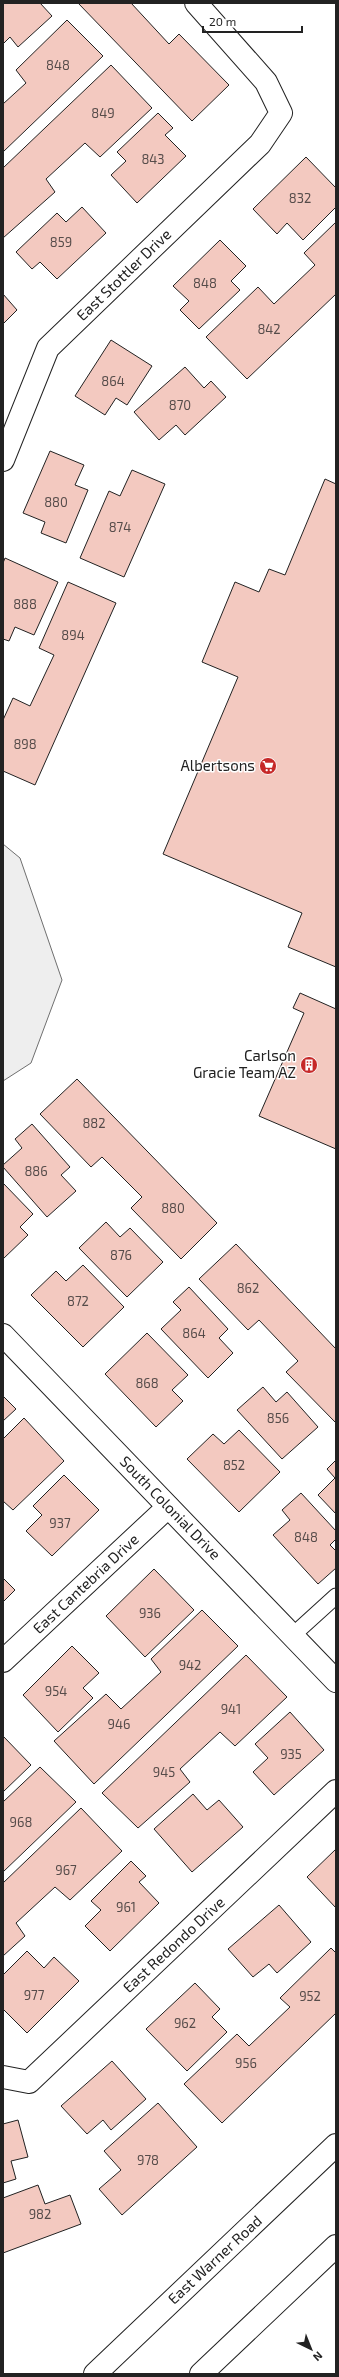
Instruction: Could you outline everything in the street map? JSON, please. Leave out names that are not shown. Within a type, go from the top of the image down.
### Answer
[{"type":"street","name":"East Stottler Drive","points":[[3,460],[48,348],[260,144],[281,114],[266,82],[196,3]]},
{"type":"street","name":"South Colonial Drive","points":[[3,1335],[336,1681]]},
{"type":"street","name":"East Cantebria Drive","points":[[3,1661],[168,1507]]},
{"type":"street","name":"East Redondo Drive","points":[[4,2078],[29,2082],[336,1791]]},
{"type":"street","name":"East Warner Road","points":[[95,2374],[336,2145]]},
{"type":"street","points":[[201,2374],[336,2246]]},
{"type":"lane","points":[[292,1636],[336,1596]]},
{"type":"shaded area","points":[[3,844],[20,858],[62,980],[31,1063],[3,1081]]},
{"type":"building","points":[[3,3],[40,3],[52,16],[18,47],[10,37],[3,44]]},
{"type":"building","points":[[78,3],[131,3],[169,44],[179,34],[229,85],[192,121]]},
{"type":"building","points":[[67,20],[103,56],[3,152],[3,104],[26,83],[16,70]]},
{"type":"building","points":[[111,65],[152,108],[100,157],[85,143],[46,179],[55,192],[3,238],[3,168]]},
{"type":"building","points":[[158,113],[173,128],[165,135],[186,156],[137,203],[111,175],[126,161],[117,152]]},
{"type":"building","points":[[306,157],[336,188],[336,207],[303,240],[287,223],[277,234],[253,209]]},
{"type":"building","points":[[82,207],[106,233],[57,279],[40,262],[32,269],[16,252],[57,213],[66,222]]},
{"type":"building","points":[[336,222],[336,294],[247,379],[206,337],[258,287],[274,304],[315,265],[304,253]]},
{"type":"building","points":[[220,240],[246,266],[231,281],[240,290],[199,329],[180,310],[189,301],[173,286]]},
{"type":"building","points":[[3,294],[17,310],[3,324]]},
{"type":"building","points":[[111,340],[152,366],[127,405],[116,398],[105,415],[75,396]]},
{"type":"building","points":[[185,367],[204,388],[211,381],[226,397],[185,435],[176,425],[159,440],[134,412]]},
{"type":"building","points":[[50,451],[84,465],[75,485],[88,490],[66,543],[41,533],[45,522],[23,513]]},
{"type":"building","points":[[132,470],[165,484],[124,577],[80,558],[109,491],[120,496]]},
{"type":"building","name":"Albertsons","points":[[325,479],[336,484],[336,967],[288,947],[302,913],[163,854],[238,677],[202,662],[235,582],[259,592],[269,569],[285,575]]},
{"type":"building","points":[[5,558],[58,582],[34,635],[15,627],[9,641],[3,639],[3,563]]},
{"type":"building","points":[[68,582],[116,603],[35,785],[3,771],[3,720],[13,698],[30,706],[54,655],[39,648]]},
{"type":"building","name":"Carlson Gracie Team AZ","points":[[300,993],[336,1009],[336,1149],[259,1116],[304,1013],[293,1008]]},
{"type":"building","points":[[77,1079],[217,1223],[181,1259],[131,1208],[142,1197],[102,1157],[91,1167],[40,1114]]},
{"type":"building","points":[[32,1124],[70,1167],[61,1175],[76,1191],[47,1217],[3,1167],[3,1165],[22,1148],[15,1139]]},
{"type":"building","points":[[3,1183],[33,1214],[20,1227],[28,1235],[3,1259]]},
{"type":"building","points":[[106,1222],[120,1237],[130,1228],[163,1262],[127,1297],[79,1248]]},
{"type":"building","points":[[236,1244],[336,1349],[336,1423],[286,1372],[298,1361],[259,1320],[248,1330],[199,1279]]},
{"type":"building","points":[[83,1265],[124,1307],[83,1347],[31,1295],[56,1271],[66,1281]]},
{"type":"building","points":[[189,1287],[228,1329],[219,1338],[233,1353],[208,1378],[161,1329],[181,1310],[173,1302]]},
{"type":"building","points":[[147,1333],[188,1375],[172,1390],[183,1401],[156,1427],[105,1374]]},
{"type":"building","points":[[263,1387],[276,1402],[287,1392],[318,1427],[282,1459],[237,1410]]},
{"type":"building","points":[[3,1396],[16,1409],[3,1421]]},
{"type":"building","points":[[24,1418],[64,1461],[13,1510],[3,1501],[3,1439]]},
{"type":"building","points":[[239,1430],[280,1472],[239,1512],[187,1459],[213,1434],[224,1444]]},
{"type":"building","points":[[336,1460],[336,1514],[318,1495],[335,1478],[327,1469]]},
{"type":"building","points":[[64,1475],[99,1510],[52,1556],[26,1531],[42,1515],[33,1506]]},
{"type":"building","points":[[301,1493],[336,1531],[336,1539],[330,1545],[336,1551],[336,1568],[318,1584],[273,1535],[290,1520],[282,1510]]},
{"type":"building","points":[[154,1569],[194,1610],[145,1657],[106,1616]]},
{"type":"building","points":[[3,1578],[15,1590],[3,1602]]},
{"type":"building","points":[[202,1610],[238,1646],[94,1784],[54,1741],[106,1694],[121,1709],[161,1672],[151,1659]]},
{"type":"building","points":[[72,1646],[99,1673],[83,1688],[93,1698],[58,1732],[23,1695]]},
{"type":"building","points":[[246,1655],[287,1697],[235,1746],[220,1732],[180,1769],[190,1782],[138,1828],[102,1793]]},
{"type":"building","points":[[290,1712],[324,1750],[274,1795],[253,1772],[268,1758],[255,1744]]},
{"type":"building","points":[[3,1736],[31,1765],[3,1792]]},
{"type":"building","points":[[40,1767],[76,1802],[3,1872],[3,1802]]},
{"type":"building","points":[[193,1794],[207,1810],[219,1800],[243,1827],[192,1872],[154,1829]]},
{"type":"building","points":[[81,1808],[122,1851],[70,1900],[55,1887],[16,1923],[25,1936],[3,1956],[3,1883]]},
{"type":"building","points":[[336,1849],[336,1908],[307,1877]]},
{"type":"building","points":[[131,1861],[146,1876],[139,1882],[159,1903],[110,1951],[85,1926],[101,1910],[91,1901]]},
{"type":"building","points":[[279,1905],[311,1942],[277,1973],[269,1964],[253,1977],[228,1949]]},
{"type":"building","points":[[331,1948],[336,1953],[336,2013],[222,2123],[184,2084],[237,2034],[249,2046],[290,2007],[280,1998]]},
{"type":"building","points":[[27,1951],[44,1968],[54,1957],[79,1981],[27,2033],[3,2009],[3,1975]]},
{"type":"building","points":[[195,1983],[220,2009],[212,2017],[227,2032],[187,2071],[146,2029]]},
{"type":"building","points":[[112,2061],[146,2099],[111,2130],[103,2120],[87,2134],[61,2106]]},
{"type":"building","points":[[158,2103],[197,2147],[122,2215],[99,2189],[121,2170],[104,2151]]},
{"type":"building","points":[[18,2120],[28,2157],[11,2161],[16,2179],[3,2183],[3,2124]]},
{"type":"building","points":[[38,2185],[45,2204],[70,2195],[81,2224],[3,2253],[3,2198]]},
{"type":"place","name":"Albertsons","points":[[268,766]]},
{"type":"place","name":"Carlson Gracie Team AZ","points":[[309,1065]]}]
